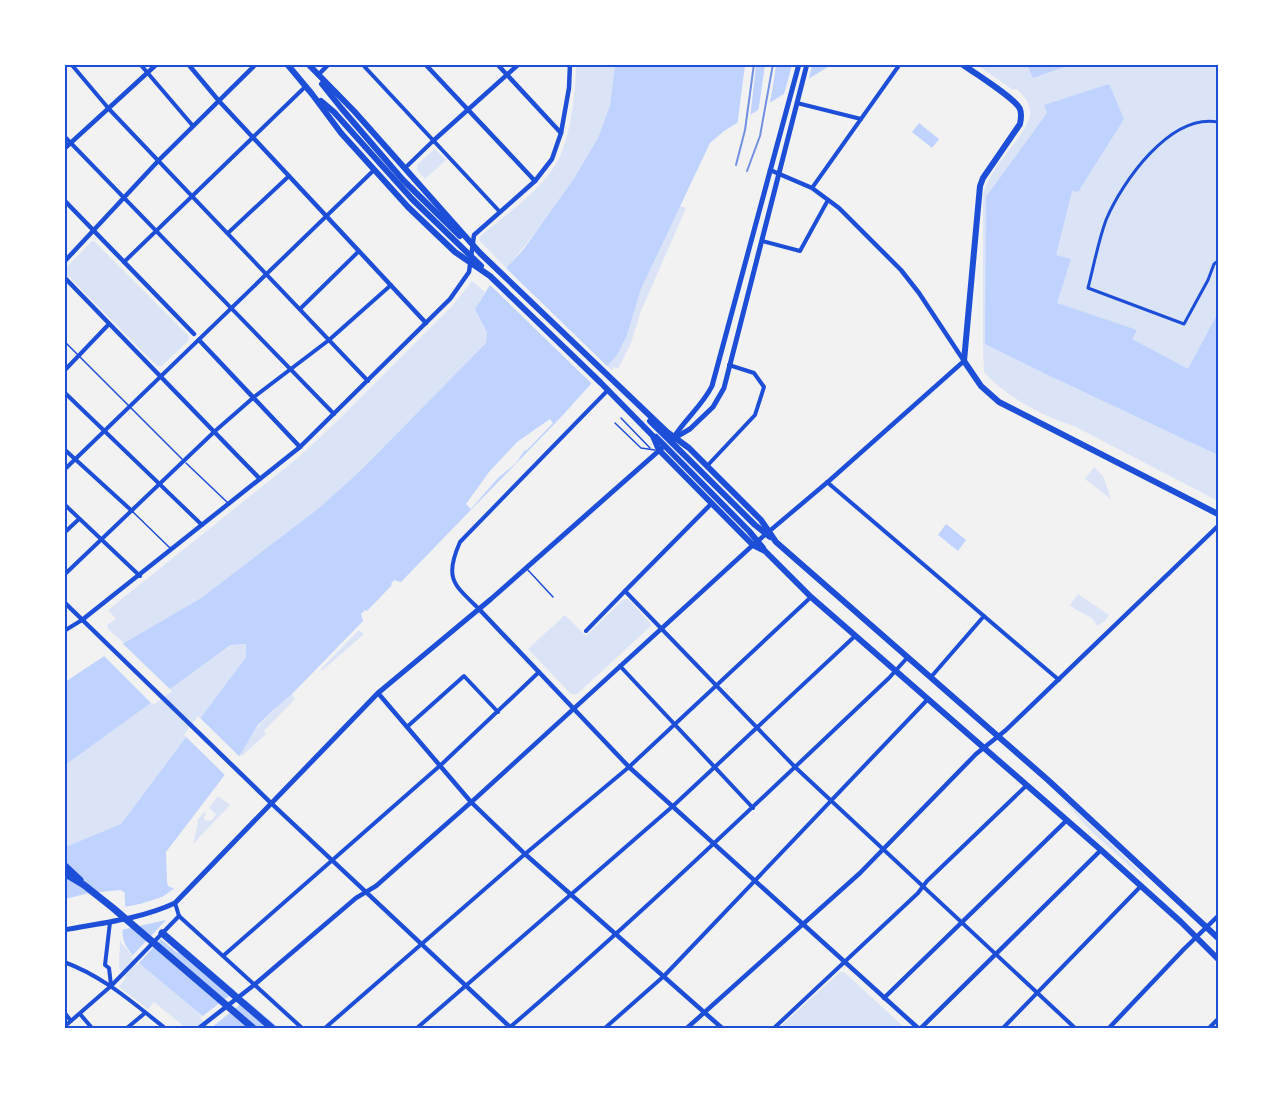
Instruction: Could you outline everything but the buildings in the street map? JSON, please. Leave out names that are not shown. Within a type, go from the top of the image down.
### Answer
[{"type":"highway","points":[[64,865],[84,885],[253,1029]]},
{"type":"highway","points":[[64,873],[84,885]]},
{"type":"highway","points":[[162,933],[239,996],[272,1029]]},
{"type":"main road","points":[[287,64],[341,133],[435,234],[455,252],[489,276],[601,383],[653,436],[659,450],[711,504],[765,551],[811,597],[1101,849],[1218,959]]},
{"type":"main road","points":[[308,64],[342,110],[414,197]]},
{"type":"main road","points":[[674,437],[683,422],[705,399],[712,386],[799,64]]},
{"type":"main road","points":[[64,930],[122,920],[175,903],[378,693],[479,609],[674,437],[690,429],[718,400],[724,388],[807,64]]},
{"type":"main road","points":[[962,64],[1013,101],[1020,110],[1021,116],[1020,124],[980,186],[964,361],[981,386],[999,402],[1218,514]]},
{"type":"main road","points":[[317,75],[354,111],[473,245],[608,376],[707,465],[760,520],[776,542],[998,736],[1218,938]]},
{"type":"main road","points":[[312,94],[334,112],[414,197],[596,377],[714,490],[755,525],[767,532]]},
{"type":"main road","points":[[714,490],[755,543]]},
{"type":"street","points":[[71,64],[109,109],[368,381]]},
{"type":"street","points":[[141,64],[194,126]]},
{"type":"street","points":[[64,149],[157,64]]},
{"type":"street","points":[[188,64],[252,137],[426,323]]},
{"type":"street","points":[[64,262],[159,160],[255,64]]},
{"type":"street","points":[[317,75],[329,64]]},
{"type":"street","points":[[362,64],[500,212]]},
{"type":"street","points":[[425,64],[535,181]]},
{"type":"street","points":[[497,64],[561,133]]},
{"type":"street","points":[[405,168],[519,64]]},
{"type":"street","points":[[64,631],[140,576],[300,447],[456,291],[469,272],[474,235],[535,181],[552,159],[561,133],[569,87],[570,64]]},
{"type":"street","points":[[812,188],[900,64]]},
{"type":"street","points":[[124,262],[306,86]]},
{"type":"street","points":[[797,103],[861,119]]},
{"type":"street","points":[[1218,122],[1201,121],[1171,136],[1154,149],[1134,171],[1107,220],[1088,288],[1184,324],[1214,264],[1218,261]]},
{"type":"street","points":[[64,136],[334,414]]},
{"type":"street","points":[[64,470],[374,170]]},
{"type":"street","points":[[199,1029],[356,898],[376,886],[767,532],[964,361],[901,270],[828,200],[812,188],[770,170]]},
{"type":"street","points":[[228,233],[289,176]]},
{"type":"street","points":[[64,200],[300,447]]},
{"type":"street","points":[[762,241],[800,251],[828,200]]},
{"type":"street","points":[[300,309],[359,251]]},
{"type":"street","points":[[64,277],[260,479]]},
{"type":"street","points":[[64,574],[160,486],[214,432],[329,340],[391,285]]},
{"type":"street","points":[[64,371],[109,324]]},
{"type":"street","points":[[707,465],[755,415],[764,387],[754,373],[729,365]]},
{"type":"street","points":[[608,390],[460,542],[450,569],[452,579],[479,609],[629,766],[919,1029],[1101,849]]},
{"type":"street","points":[[64,392],[202,525]]},
{"type":"street","points":[[64,449],[132,511]]},
{"type":"street","points":[[827,482],[1059,680]]},
{"type":"street","points":[[64,504],[140,576]]},
{"type":"street","points":[[586,631],[711,504]]},
{"type":"street","points":[[64,533],[80,519]]},
{"type":"street","points":[[687,1029],[883,850],[985,747],[1059,680],[1218,526]]},
{"type":"street","points":[[626,591],[795,767],[1075,1029]]},
{"type":"street","points":[[325,1029],[629,766],[811,597]]},
{"type":"street","points":[[64,602],[254,787],[510,1028],[714,845],[907,658]]},
{"type":"street","points":[[930,678],[984,616]]},
{"type":"street","points":[[417,1029],[673,806],[856,636]]},
{"type":"street","points":[[620,666],[753,808]]},
{"type":"street","points":[[223,956],[440,765],[539,672]]},
{"type":"street","points":[[408,726],[465,676],[498,712]]},
{"type":"street","points":[[378,693],[471,802],[525,854],[664,975],[722,1029]]},
{"type":"street","points":[[605,1029],[664,975],[929,699]]},
{"type":"street","points":[[774,1029],[1027,785]]},
{"type":"street","points":[[884,998],[1066,819]]},
{"type":"street","points":[[1003,1029],[1141,886]]},
{"type":"street","points":[[175,903],[180,917],[302,1029]]},
{"type":"street","points":[[1109,1029],[1218,916]]},
{"type":"street","points":[[64,1027],[111,986],[180,917]]},
{"type":"street","points":[[110,922],[105,965],[109,968],[111,986]]},
{"type":"street","points":[[64,962],[76,966],[111,986],[165,1029]]},
{"type":"street","points":[[64,1012],[71,1021]]},
{"type":"street","points":[[128,1029],[145,1012]]},
{"type":"street","points":[[80,1014],[92,1029]]},
{"type":"street","points":[[1209,1029],[1218,1019]]},
{"type":"lane","points":[[64,340],[229,504]]},
{"type":"lane","points":[[621,418],[651,449]]},
{"type":"lane","points":[[615,423],[641,448],[659,450]]},
{"type":"lane","points":[[132,511],[172,549]]},
{"type":"lane","points":[[526,568],[553,597]]},
{"type":"shaded area","points":[[576,65],[615,65],[612,99],[607,119],[598,140],[580,170],[534,234],[506,268],[480,241],[479,237],[531,194],[556,164],[568,130],[575,88]]},
{"type":"shaded area","points":[[977,65],[1218,65],[1218,501],[1074,426],[1026,405],[984,372],[983,195],[991,175],[1028,122],[1030,108],[1020,92],[1013,90]]},
{"type":"shaded area","points":[[433,150],[436,150],[446,160],[425,179],[417,170],[417,165]]},
{"type":"shaded area","points":[[680,206],[686,208],[641,311],[631,343],[618,369],[615,367],[612,370],[607,366],[624,343],[641,289]]},
{"type":"shaded area","points":[[92,241],[189,336],[188,341],[162,366],[157,366],[65,273],[65,269]]},
{"type":"shaded area","points":[[472,281],[485,292],[475,309],[487,334],[486,343],[360,471],[319,508],[201,598],[124,643],[108,629],[107,625],[116,619],[108,610],[300,456],[452,306]]},
{"type":"shaded area","points":[[1094,467],[1103,476],[1111,499],[1085,479]]},
{"type":"shaded area","points":[[1078,594],[1109,615],[1105,621],[1097,626],[1089,616],[1070,605]]},
{"type":"shaded area","points":[[624,599],[628,599],[652,625],[577,694],[571,694],[528,649],[565,615],[586,636]]},
{"type":"shaded area","points":[[359,630],[364,634],[323,670],[320,670]]},
{"type":"shaded area","points":[[246,644],[246,657],[121,824],[65,847],[64,765],[232,645]]},
{"type":"shaded area","points":[[292,694],[295,699],[264,731],[266,734],[242,756],[240,755],[263,721]]},
{"type":"shaded area","points":[[218,796],[230,805],[193,844],[197,821],[204,812],[206,813],[205,821],[212,820],[216,814],[209,808]]},
{"type":"shaded area","points":[[1060,796],[1139,871],[1144,876],[1143,878],[1090,830]]},
{"type":"shaded area","points":[[120,941],[133,957],[216,1028],[186,1028],[154,1002],[148,1009],[119,987],[126,978],[119,968]]},
{"type":"shaded area","points":[[840,972],[844,972],[905,1028],[779,1028]]},
{"type":"water","points":[[615,65],[831,65],[724,131],[710,143],[641,289],[626,338],[617,355],[563,415],[401,582],[394,580],[367,611],[361,614],[363,621],[292,694],[258,725],[240,755],[166,852],[167,882],[168,886],[175,889],[181,923],[174,933],[178,942],[279,1028],[217,1028],[139,963],[128,949],[123,939],[125,893],[121,890],[89,893],[65,899],[65,847],[121,824],[246,657],[246,644],[231,645],[65,765],[65,682],[124,643],[201,598],[319,508],[360,471],[486,343],[487,333],[475,309],[490,285],[523,250],[575,177],[598,138],[610,106]]},
{"type":"water","points":[[1027,65],[1070,65],[1033,78]]},
{"type":"water","points":[[1109,84],[1124,119],[1078,192],[1072,191],[1056,255],[1071,259],[1057,303],[1137,330],[1132,339],[1188,369],[1218,313],[1218,455],[985,344],[986,197],[1047,113],[1044,105]]},
{"type":"water","points":[[919,123],[939,139],[932,148],[912,132]]},
{"type":"water","points":[[946,524],[966,540],[958,551],[938,535]]},
{"type":"pier","points":[[745,65],[756,65],[750,119],[737,127]]},
{"type":"pier","points":[[765,65],[776,65],[769,107],[758,114]]},
{"type":"pier","points":[[792,65],[812,65],[808,83],[783,98]]},
{"type":"pier","points":[[504,266],[609,368],[593,385],[488,283]]},
{"type":"pier","points":[[550,419],[553,423],[525,450],[516,463],[497,479],[471,509],[466,504],[489,472],[517,442]]},
{"type":"pier","points":[[121,642],[172,691],[153,705],[102,654]]},
{"type":"pier","points":[[198,716],[241,758],[227,777],[184,735]]},
{"type":"pier","points":[[175,888],[179,893],[182,925],[175,935],[183,946],[177,953],[161,939],[137,965],[131,957],[166,920],[121,930],[124,907],[162,897]]},
{"type":"pier","points":[[237,990],[247,999],[211,1028],[200,1018]]},
{"type":"railway","points":[[736,165],[745,130],[754,64]]},
{"type":"railway","points":[[747,171],[760,136],[773,64]]}]
